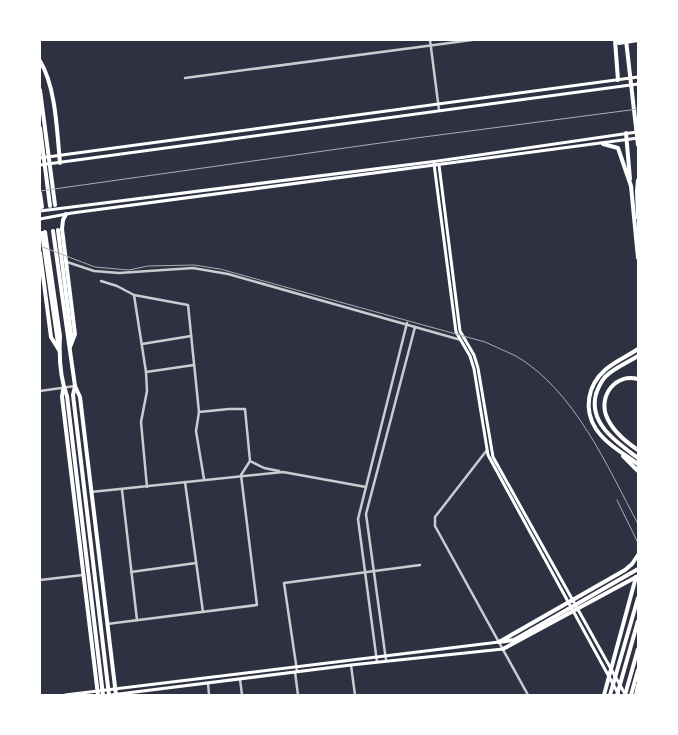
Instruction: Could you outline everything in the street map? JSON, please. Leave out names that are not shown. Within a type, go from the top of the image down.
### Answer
[{"type":"main road","points":[[619,86],[615,40],[619,42],[638,40]]},
{"type":"main road","points":[[626,40],[638,145]]},
{"type":"main road","points":[[40,60],[51,87],[60,163]]},
{"type":"main road","points":[[40,158],[638,77]]},
{"type":"main road","points":[[40,165],[638,84]]},
{"type":"main road","points":[[40,90],[52,205],[40,128]]},
{"type":"main road","points":[[439,163],[638,132]]},
{"type":"main road","points":[[626,133],[638,258]]},
{"type":"main road","points":[[40,193],[41,209],[603,144],[638,137]]},
{"type":"main road","points":[[603,144],[618,148],[631,186]]},
{"type":"main road","points":[[40,219],[434,163]]},
{"type":"main road","points":[[434,163],[456,332],[470,356],[474,369],[487,450],[618,695]]},
{"type":"main road","points":[[439,163],[460,331],[474,355],[478,368],[491,452],[625,695]]},
{"type":"main road","points":[[638,180],[638,218]]},
{"type":"main road","points":[[66,214],[62,230],[75,334],[70,347]]},
{"type":"main road","points":[[55,231],[71,334],[70,347],[75,386],[80,397],[116,695]]},
{"type":"main road","points":[[43,232],[64,388],[67,396],[103,695]]},
{"type":"main road","points":[[40,253],[51,337],[59,350]]},
{"type":"main road","points":[[638,348],[606,369],[598,377],[589,393],[589,410],[596,429],[638,471]]},
{"type":"main road","points":[[638,356],[605,377],[599,386],[594,404],[599,422],[604,429],[612,438],[638,458]]},
{"type":"main road","points":[[638,379],[624,379],[614,384],[608,390],[604,403],[606,415],[614,428],[638,450]]},
{"type":"main road","points":[[75,386],[73,395],[110,695],[509,642],[638,569]]},
{"type":"main road","points":[[64,388],[62,397],[97,693]]},
{"type":"main road","points":[[616,449],[638,464]]},
{"type":"main road","points":[[499,642],[625,570],[638,555]]},
{"type":"main road","points":[[87,560],[83,575],[91,588]]},
{"type":"main road","points":[[93,560],[100,575],[96,588]]},
{"type":"main road","points":[[386,658],[503,649],[637,576]]},
{"type":"main road","points":[[604,695],[637,576]]},
{"type":"main road","points":[[610,695],[638,598]]},
{"type":"main road","points":[[618,695],[638,621]]},
{"type":"main road","points":[[625,695],[638,649]]},
{"type":"main road","points":[[65,695],[97,693],[102,690],[115,688],[351,664],[377,659]]},
{"type":"main road","points":[[631,695],[638,670]]},
{"type":"main road","points":[[636,695],[638,686]]},
{"type":"street","points":[[430,40],[439,111]]},
{"type":"street","points":[[186,78],[472,40]]},
{"type":"street","points":[[67,262],[94,271],[119,274],[193,268],[228,274],[462,340]]},
{"type":"street","points":[[101,282],[117,286],[134,295],[188,305],[199,412],[196,431],[204,479]]},
{"type":"street","points":[[134,295],[146,372],[147,391],[141,422],[147,487]]},
{"type":"street","points":[[377,659],[358,519],[407,323]]},
{"type":"street","points":[[386,658],[366,514],[416,327]]},
{"type":"street","points":[[142,344],[191,336]]},
{"type":"street","points":[[146,372],[194,365]]},
{"type":"street","points":[[40,391],[75,386]]},
{"type":"street","points":[[107,624],[257,605],[242,475],[250,460],[245,410],[229,409],[199,412]]},
{"type":"street","points":[[487,450],[436,517],[435,526],[528,695]]},
{"type":"street","points":[[250,460],[264,468],[366,487]]},
{"type":"street","points":[[92,492],[283,472]]},
{"type":"street","points":[[185,482],[202,612]]},
{"type":"street","points":[[122,490],[137,620]]},
{"type":"street","points":[[131,572],[196,563]]},
{"type":"street","points":[[298,695],[284,583],[420,565]]},
{"type":"street","points":[[40,580],[83,575]]},
{"type":"street","points":[[351,664],[355,695]]},
{"type":"street","points":[[240,679],[242,695]]},
{"type":"street","points":[[208,683],[209,695]]},
{"type":"railway","points":[[40,191],[638,109]]},
{"type":"railway","points":[[40,246],[95,267],[129,270],[148,266],[194,265],[220,269],[485,342],[512,354],[537,371],[556,389],[572,409],[588,431],[638,524]]},
{"type":"railway","points":[[617,500],[638,543]]}]
